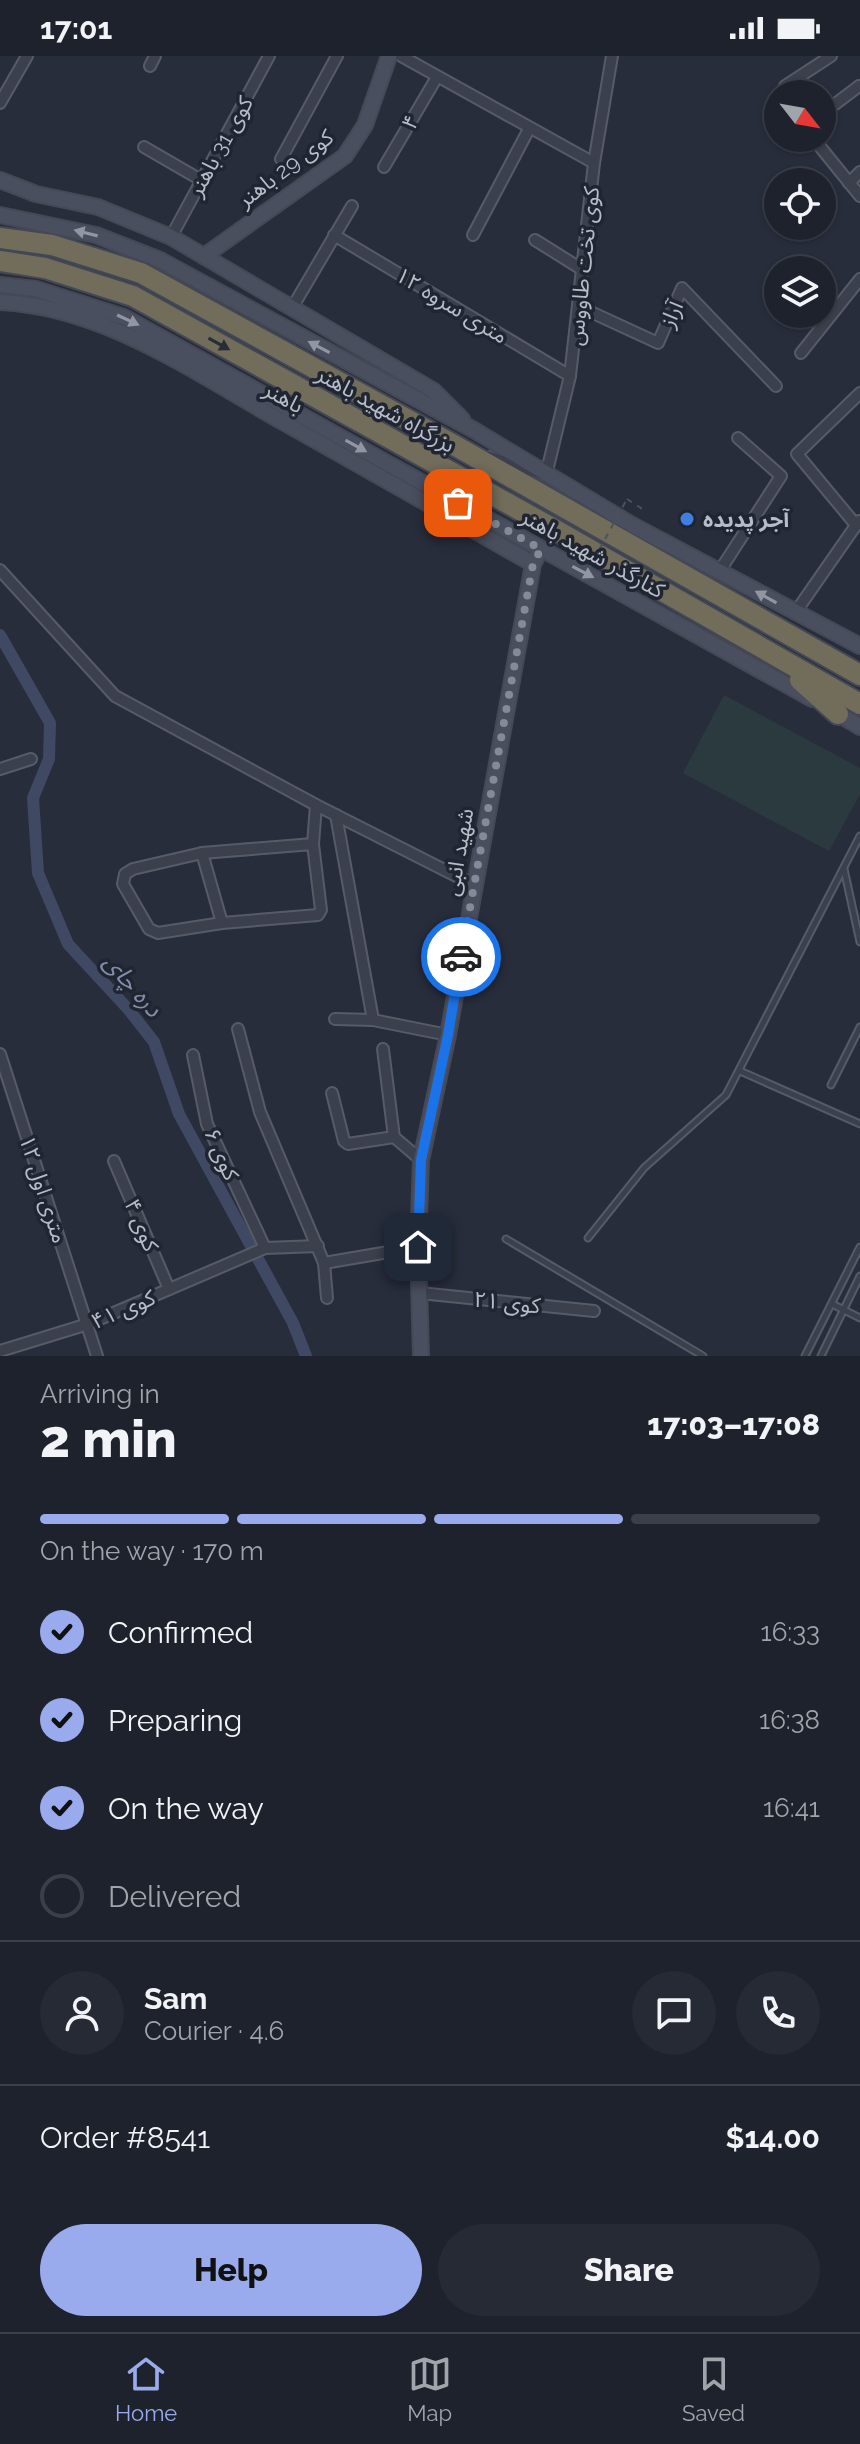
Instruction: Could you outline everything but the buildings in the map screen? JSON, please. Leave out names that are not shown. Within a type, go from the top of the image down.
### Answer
[{"type":"highway","name":"بزرگراه شهید باهنر","points":[[0,238],[52,245],[141,273],[454,445],[860,675]]},
{"type":"highway","name":"بزرگراه شهید باهنر","points":[[0,261],[45,268],[133,296],[554,529],[860,704]]},
{"type":"highway","points":[[773,656],[838,714]]},
{"type":"street","points":[[0,103],[27,56]]},
{"type":"street","name":"کوی 31 باهنر","points":[[171,237],[269,56]]},
{"type":"street","points":[[281,159],[337,56]]},
{"type":"street","name":"کوی 29 باهنر","points":[[204,256],[345,156],[365,125],[389,56]]},
{"type":"street","points":[[401,56],[594,163]]},
{"type":"street","name":"کوی تخت طاووس","points":[[546,475],[570,376],[594,163],[612,56]]},
{"type":"street","points":[[794,80],[831,56]]},
{"type":"street","name":"۴","points":[[384,167],[437,77]]},
{"type":"street","points":[[836,103],[859,86]]},
{"type":"street","points":[[473,235],[529,129]]},
{"type":"street","points":[[144,147],[201,180]]},
{"type":"street","points":[[824,152],[860,196]]},
{"type":"street","points":[[849,183],[860,172]]},
{"type":"street","points":[[0,180],[36,194],[98,207],[171,237],[434,391],[474,430]]},
{"type":"street","points":[[292,308],[352,206]]},
{"type":"street","name":"کنارگذر شهید باهنر","points":[[0,215],[96,235],[160,260],[474,430],[546,475],[719,572],[860,646]]},
{"type":"street","name":"۱۲ متری سروه","points":[[334,235],[570,376]]},
{"type":"street","points":[[535,240],[583,270]]},
{"type":"street","points":[[801,353],[860,279]]},
{"type":"street","name":"کنارگذر شهید باهنر","points":[[0,285],[36,289],[124,317],[860,727]]},
{"type":"street","name":"آراز","points":[[580,307],[658,343],[682,288],[776,386]]},
{"type":"street","name":"باهنر","points":[[0,302],[66,311],[137,340],[533,564]]},
{"type":"street","points":[[795,613],[858,522],[797,454],[860,393]]},
{"type":"street","points":[[719,572],[781,476],[738,438]]},
{"type":"street","points":[[454,445],[546,475]]},
{"type":"street","name":"شهید انبی","points":[[421,1356],[418,1247],[421,1160],[448,1035],[533,564],[541,549]]},
{"type":"street","points":[[0,570],[115,696],[316,805],[474,885]]},
{"type":"street","points":[[0,769],[31,759]]},
{"type":"street","points":[[313,844],[202,853],[133,869],[125,874],[123,884],[153,932],[158,933],[222,923],[318,915],[321,910],[313,844],[316,805]]},
{"type":"street","points":[[336,815],[373,1020]]},
{"type":"street","points":[[202,853],[222,923]]},
{"type":"street","points":[[335,1019],[373,1020],[448,1035]]},
{"type":"street","points":[[238,1029],[260,1112],[324,1263],[327,1298]]},
{"type":"street","points":[[383,1049],[394,1137],[421,1160]]},
{"type":"street","name":"۱۲ متری اول","points":[[0,1054],[97,1356]]},
{"type":"street","name":"کوی ۶","points":[[193,1055],[207,1124],[265,1248]]},
{"type":"street","points":[[332,1093],[344,1141],[348,1144],[394,1137]]},
{"type":"street","name":"کوی ۴","points":[[114,1161],[169,1289]]},
{"type":"street","points":[[265,1248],[318,1246]]},
{"type":"street","points":[[324,1263],[418,1247]]},
{"type":"street","name":"کوی ۴۱","points":[[0,1351],[88,1324],[265,1248]]},
{"type":"street","name":"کوی ۲۱","points":[[420,1293],[594,1311]]},
{"type":"lane","points":[[588,1238],[644,1168],[726,1095],[859,839]]},
{"type":"lane","points":[[844,868],[860,942]]},
{"type":"lane","points":[[831,1085],[860,1027]]},
{"type":"lane","points":[[740,1071],[860,1124]]},
{"type":"lane","points":[[506,1239],[703,1356]]},
{"type":"lane","points":[[805,1356],[860,1247]]},
{"type":"lane","points":[[821,1356],[860,1276]]},
{"type":"lane","points":[[832,1304],[860,1318]]},
{"type":"path","points":[[582,581],[627,499],[641,508]]},
{"type":"shaded area","points":[[724,695],[860,768],[860,794],[829,851],[683,773]]},
{"type":"waterway","name":"دره چای","points":[[0,635],[50,723],[49,759],[33,798],[38,873],[68,944],[154,1042],[179,1114],[293,1323],[306,1356]]},
{"type":"way so far","points":[[458,503],[541,549],[533,564],[461,957]]},
{"type":"place","name":"آجر پدیده","points":[[687,519]]},
{"type":"route","points":[[418,1247],[421,1160],[461,957]]}]
